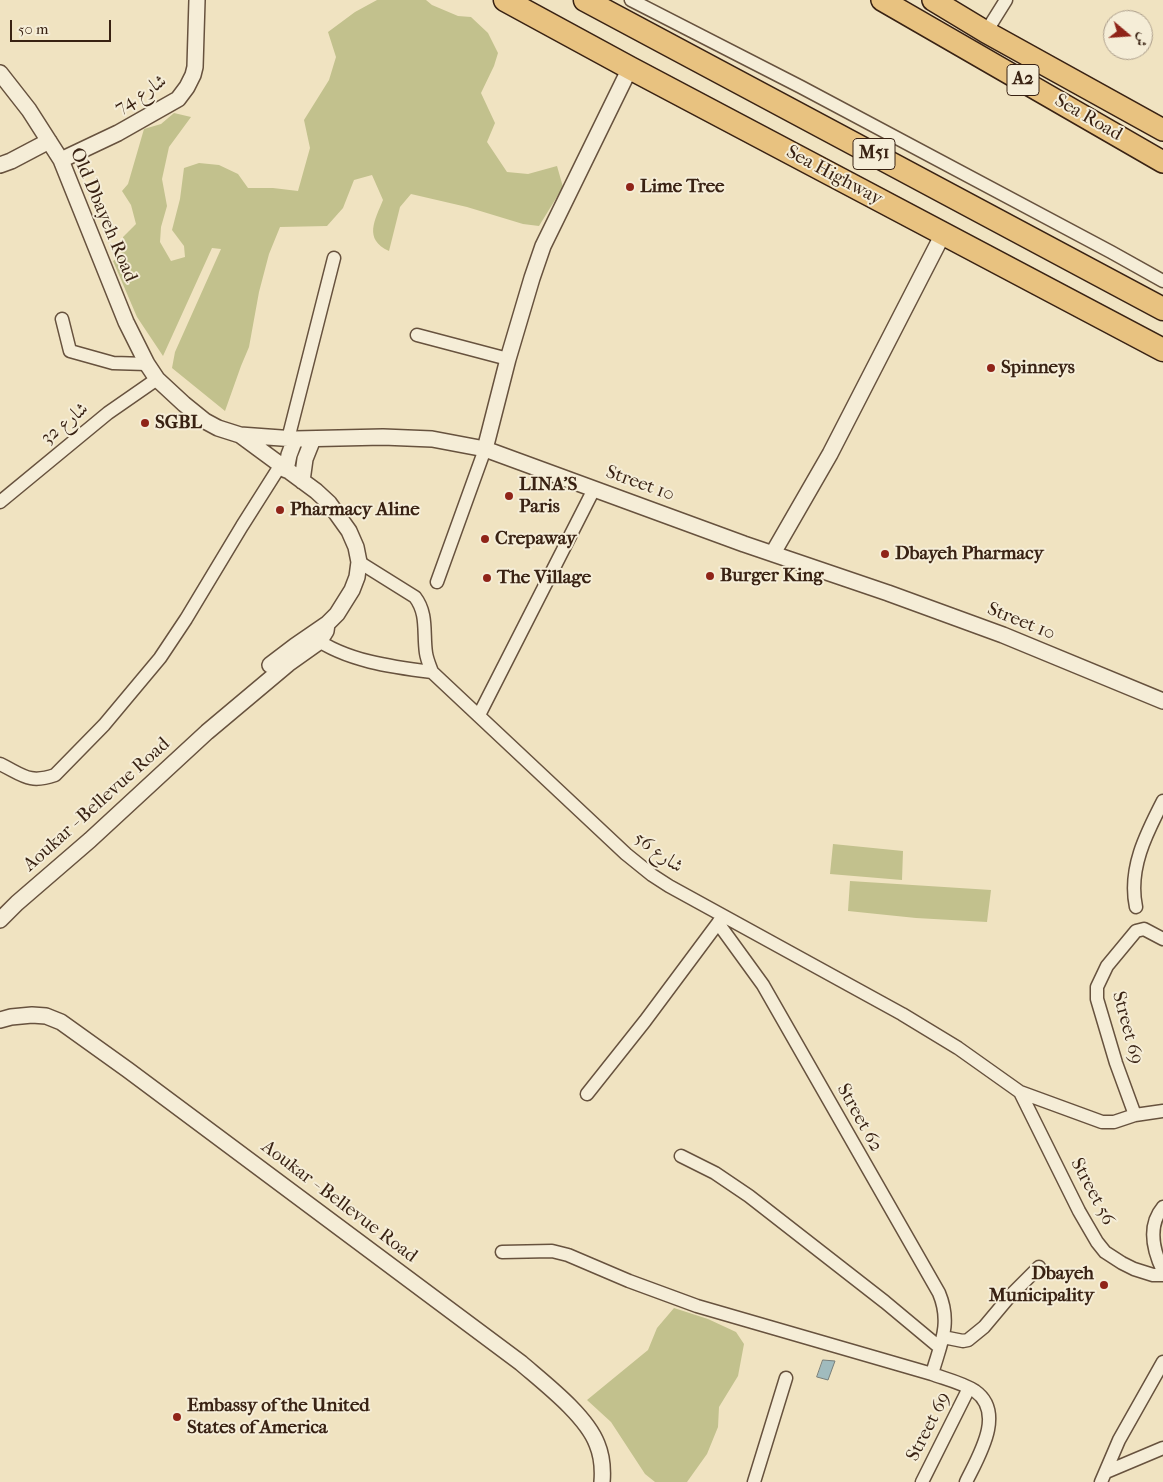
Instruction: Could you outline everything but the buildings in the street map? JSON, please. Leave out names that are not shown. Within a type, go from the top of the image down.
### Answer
[{"type":"highway","name":"Sea Highway","points":[[506,0],[630,68],[1163,350]]},
{"type":"highway","name":"Sea Highway","points":[[584,0],[1163,309]]},
{"type":"highway","name":"Sea Road","points":[[882,0],[1163,162]]},
{"type":"highway","name":"Sea Road","points":[[933,0],[986,32],[1163,130]]},
{"type":"street","name":"شارع 74","points":[[61,160],[118,133],[178,99],[193,75],[195,67],[197,0]]},
{"type":"street","points":[[631,0],[801,87],[1163,281]]},
{"type":"street","points":[[986,32],[1006,0]]},
{"type":"street","points":[[438,582],[485,449],[508,359],[543,246],[630,68]]},
{"type":"street","name":"Old Dbayeh Road","points":[[0,73],[28,110],[61,160],[126,322],[156,379],[205,421],[218,428],[240,435]]},
{"type":"street","points":[[0,166],[49,140]]},
{"type":"street","points":[[773,553],[830,454],[943,234]]},
{"type":"street","points":[[0,764],[33,780],[55,775],[104,725],[160,658],[186,619],[242,526],[284,468],[289,455],[334,258]]},
{"type":"street","points":[[62,319],[70,351],[112,363],[147,364]]},
{"type":"street","points":[[417,335],[508,359]]},
{"type":"street","name":"شارع 32","points":[[0,502],[108,413],[156,379]]},
{"type":"street","points":[[240,435],[316,491],[340,516],[356,547],[359,562],[357,577],[352,590],[327,624],[326,631],[315,638]]},
{"type":"street","name":"Street 10","points":[[240,435],[292,439],[432,438],[485,449],[1003,635],[1163,701]]},
{"type":"street","points":[[302,481],[305,459],[313,439]]},
{"type":"street","points":[[479,715],[594,489]]},
{"type":"street","points":[[315,638],[359,658],[405,669],[432,672],[426,655],[424,614],[420,604],[415,597],[359,562]]},
{"type":"street","name":"Aoukar - Bellevue Road","points":[[0,920],[221,720],[288,664],[315,638]]},
{"type":"street","name":"شارع 56","points":[[432,672],[626,854],[652,875],[720,920],[902,1014],[958,1048],[1020,1092]]},
{"type":"street","points":[[1136,907],[1133,880],[1136,865],[1144,842],[1163,801]]},
{"type":"street","points":[[587,1094],[645,1021],[720,920]]},
{"type":"street","name":"Street 62","points":[[720,920],[763,985],[939,1293],[944,1304],[946,1318],[932,1374]]},
{"type":"street","name":"Street 69","points":[[1134,1115],[1116,1063],[1096,992],[1107,966],[1136,931],[1144,929],[1163,939]]},
{"type":"street","name":"Aoukar - Bellevue Road","points":[[0,1020],[32,1015],[46,1016],[61,1022],[521,1363],[578,1414],[592,1434],[598,1444],[601,1458],[602,1482]]},
{"type":"street","points":[[1020,1092],[1102,1122],[1114,1122],[1134,1115],[1163,1111]]},
{"type":"street","name":"Street 56","points":[[1020,1092],[1079,1211],[1097,1242],[1105,1252],[1122,1263],[1134,1269],[1163,1275]]},
{"type":"street","points":[[680,1156],[714,1173],[750,1196],[885,1302],[941,1342],[968,1340],[984,1327],[1010,1296],[1039,1267]]},
{"type":"street","points":[[1163,1207],[1157,1214],[1154,1226],[1156,1256],[1163,1270]]},
{"type":"street","points":[[502,1252],[552,1252],[568,1255],[629,1282],[697,1306],[932,1374],[969,1388],[982,1397],[990,1415],[983,1448],[966,1482]]},
{"type":"street","points":[[1103,1477],[1120,1440],[1163,1362]]},
{"type":"street","points":[[754,1482],[786,1378]]},
{"type":"street","name":"Street 69","points":[[922,1482],[969,1388]]},
{"type":"street","points":[[1103,1477],[1163,1448]]},
{"type":"shaded area","points":[[377,0],[426,0],[432,5],[458,16],[471,17],[488,33],[498,53],[481,93],[495,123],[487,142],[507,172],[528,174],[557,166],[563,187],[539,226],[523,224],[467,207],[411,194],[400,207],[389,251],[376,241],[374,235],[373,228],[383,200],[372,175],[354,180],[343,208],[327,226],[280,227],[269,254],[259,292],[249,347],[225,411],[172,368],[175,352],[221,249],[212,248],[163,356],[137,317],[113,261],[121,256],[123,237],[136,224],[131,205],[122,191],[128,184],[144,129],[161,124],[174,113],[191,117],[169,147],[162,179],[167,206],[161,227],[160,242],[171,261],[185,257],[184,246],[172,230],[180,199],[184,168],[199,163],[219,165],[238,174],[248,188],[298,191],[310,148],[304,120],[329,80],[336,57],[328,32],[355,12]]},
{"type":"shaded area","points":[[833,844],[903,851],[902,880],[830,874]]},
{"type":"shaded area","points":[[850,881],[991,890],[987,922],[916,918],[848,911]]},
{"type":"shaded area","points":[[674,1308],[708,1319],[736,1332],[744,1344],[738,1376],[719,1407],[718,1427],[707,1454],[687,1482],[655,1482],[645,1474],[611,1422],[587,1400],[648,1350],[657,1328]]},
{"type":"water","points":[[823,1360],[835,1361],[828,1380],[817,1377]]},
{"type":"place","name":"Lime Tree","points":[[630,187]]},
{"type":"place","name":"Spinneys","points":[[991,368]]},
{"type":"place","name":"SGBL","points":[[145,423]]},
{"type":"place","name":"LINA'S Paris","points":[[509,496]]},
{"type":"place","name":"Pharmacy Aline","points":[[280,510]]},
{"type":"place","name":"Crepaway","points":[[485,539]]},
{"type":"place","name":"Dbayeh Pharmacy","points":[[885,554]]},
{"type":"place","name":"Burger King","points":[[710,576]]},
{"type":"place","name":"The Village","points":[[487,578]]},
{"type":"place","name":"Dbayeh Municipality","points":[[1104,1285]]},
{"type":"place","name":"Embassy of the United States of America","points":[[177,1417]]}]
